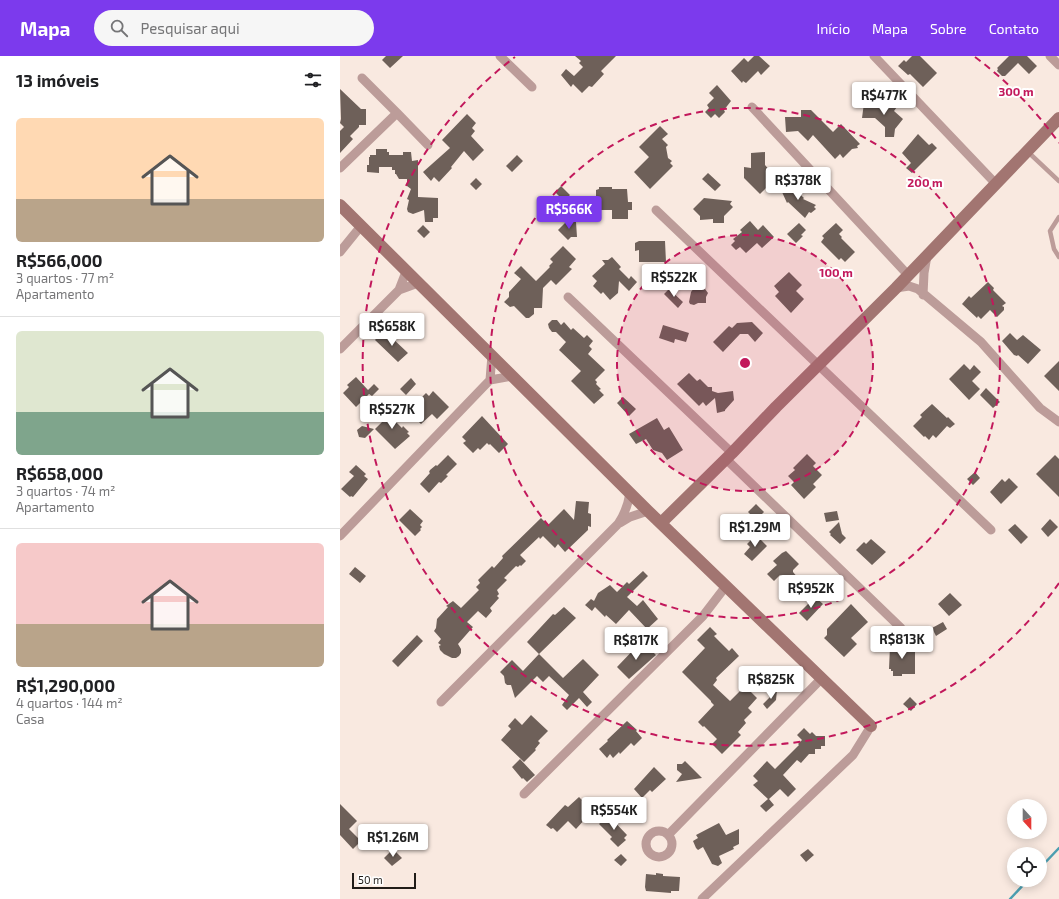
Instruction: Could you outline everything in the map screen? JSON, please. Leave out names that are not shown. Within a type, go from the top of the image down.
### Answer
[{"type":"street","points":[[500,56],[532,86]]},
{"type":"street","points":[[874,56],[996,184]]},
{"type":"street","points":[[1050,56],[1059,65]]},
{"type":"street","points":[[362,78],[428,144]]},
{"type":"street","points":[[752,107],[908,274]]},
{"type":"street","points":[[340,168],[397,113]]},
{"type":"street","points":[[661,523],[896,288],[1059,118]]},
{"type":"street","points":[[340,205],[648,511],[871,726],[853,755],[702,899]]},
{"type":"street","points":[[656,210],[991,530]]},
{"type":"street","points":[[340,252],[361,226]]},
{"type":"street","points":[[924,295],[924,273],[927,256]]},
{"type":"street","points":[[340,349],[399,290],[406,272]]},
{"type":"street","points":[[399,290],[418,283]]},
{"type":"street","points":[[896,288],[909,286],[918,289],[982,342],[1040,408],[1059,422]]},
{"type":"street","points":[[568,297],[901,628]]},
{"type":"street","points":[[490,380],[492,355]]},
{"type":"street","points":[[340,536],[490,380],[513,376]]},
{"type":"street","points":[[441,702],[618,524],[625,514],[630,493]]},
{"type":"street","points":[[618,524],[630,517],[648,511]]},
{"type":"street","points":[[524,794],[703,616],[726,586]]},
{"type":"street","points":[[668,835],[822,678]]},
{"type":"lane","points":[[1027,151],[1059,181]]},
{"type":"lane","points":[[1059,217],[1050,231],[1054,249],[1059,257]]},
{"type":"building","points":[[386,56],[403,56],[390,68],[382,60]]},
{"type":"building","points":[[575,56],[616,56],[601,71],[604,74],[592,87],[589,86],[582,93],[573,84],[571,87],[561,75],[566,69],[574,76],[583,67],[579,63],[581,61]]},
{"type":"building","points":[[754,56],[759,56],[770,66],[761,75],[758,71],[746,83],[743,81],[742,83],[731,71],[744,58],[748,62]]},
{"type":"building","points":[[912,56],[920,56],[937,73],[923,87],[910,74],[908,75],[898,66],[904,60],[906,62]]},
{"type":"building","points":[[1009,56],[1027,56],[1037,66],[1029,74],[1018,63],[1005,76],[1002,76],[997,71],[997,68]]},
{"type":"building","points":[[717,85],[731,101],[724,110],[725,112],[719,118],[715,114],[711,118],[705,112],[709,108],[707,105],[714,98],[709,93]]},
{"type":"building","points":[[340,89],[361,109],[366,109],[366,125],[359,125],[359,127],[350,136],[353,139],[340,153],[340,131],[344,127],[340,123]]},
{"type":"building","points":[[889,99],[897,107],[894,111],[903,119],[895,129],[894,137],[885,137],[885,127],[875,118],[862,118],[864,103],[884,104]]},
{"type":"building","points":[[801,110],[811,110],[833,132],[841,124],[860,144],[857,146],[858,148],[852,149],[843,158],[840,154],[835,159],[813,135],[808,141],[798,131],[786,132],[785,117],[801,117]]},
{"type":"building","points":[[467,114],[476,123],[472,128],[475,131],[471,136],[484,150],[473,161],[464,151],[451,167],[452,168],[439,182],[434,177],[431,181],[423,172],[450,148],[442,140]]},
{"type":"building","points":[[660,126],[668,134],[662,139],[668,145],[666,147],[668,158],[672,161],[670,163],[673,166],[650,189],[634,172],[649,157],[639,147]]},
{"type":"building","points":[[918,134],[929,145],[932,143],[937,148],[912,173],[906,168],[911,163],[902,153]]},
{"type":"building","points":[[376,149],[387,149],[389,155],[403,155],[403,152],[411,152],[412,161],[418,160],[418,197],[438,198],[438,218],[433,218],[433,222],[425,222],[424,210],[413,214],[408,212],[407,209],[409,200],[407,199],[411,189],[407,186],[407,179],[399,179],[395,174],[395,170],[392,170],[392,167],[379,167],[379,173],[367,172],[369,157],[370,155],[376,155]]},
{"type":"building","points":[[765,152],[765,165],[773,174],[766,182],[769,185],[760,194],[744,178],[744,167],[751,168],[751,153]]},
{"type":"building","points":[[517,155],[523,161],[512,172],[506,166]]},
{"type":"building","points":[[708,173],[721,185],[715,191],[702,179]]},
{"type":"building","points":[[476,178],[482,184],[476,190],[470,184]]},
{"type":"building","points":[[789,184],[804,198],[803,199],[816,205],[814,207],[816,209],[811,213],[809,212],[805,218],[788,202],[787,203],[782,192]]},
{"type":"building","points":[[561,186],[570,195],[564,201],[555,192]]},
{"type":"building","points":[[599,187],[627,189],[628,202],[632,202],[632,210],[628,210],[628,219],[612,219],[612,210],[596,210],[596,190],[599,189]]},
{"type":"building","points":[[704,198],[732,201],[730,204],[733,207],[724,216],[724,223],[713,223],[713,219],[700,220],[700,216],[693,209]]},
{"type":"building","points":[[750,221],[758,230],[763,225],[774,237],[762,248],[757,243],[746,253],[740,247],[736,250],[731,245],[735,241],[733,239],[742,232],[740,230]]},
{"type":"building","points":[[566,222],[576,222],[577,237],[571,237],[568,240],[558,230]]},
{"type":"building","points":[[799,223],[806,230],[801,235],[803,236],[796,243],[787,234]]},
{"type":"building","points":[[836,223],[843,230],[839,234],[842,237],[841,238],[855,252],[845,262],[841,258],[839,260],[821,242],[824,238],[822,236]]},
{"type":"building","points":[[423,225],[430,232],[424,238],[417,231]]},
{"type":"building","points":[[639,241],[665,241],[666,262],[639,262],[639,250],[635,251],[635,243]]},
{"type":"building","points":[[563,246],[576,259],[569,267],[572,269],[556,285],[551,280],[543,288],[542,308],[534,308],[534,314],[529,318],[526,318],[514,306],[510,307],[504,302],[509,297],[509,292],[521,279],[514,273],[521,266],[536,281],[550,267],[549,266],[553,262],[550,259]]},
{"type":"building","points":[[612,257],[621,267],[619,269],[629,279],[631,276],[637,282],[629,291],[619,281],[618,293],[610,300],[603,292],[601,294],[593,286],[597,281],[592,276],[605,264],[602,260],[608,260]]},
{"type":"building","points":[[789,272],[802,285],[796,291],[804,299],[791,313],[775,296],[779,292],[774,286]]},
{"type":"building","points":[[988,282],[994,288],[993,290],[1006,303],[1002,306],[1004,307],[1004,310],[997,317],[990,310],[981,319],[978,316],[977,318],[962,304],[969,296],[971,298]]},
{"type":"building","points":[[705,283],[705,289],[708,293],[706,303],[698,303],[694,305],[690,304],[691,292],[694,288],[696,290]]},
{"type":"building","points":[[669,289],[683,302],[678,308],[664,294]]},
{"type":"building","points":[[552,320],[557,320],[561,325],[564,322],[571,330],[573,328],[584,338],[587,335],[593,341],[589,346],[592,349],[588,354],[605,370],[595,380],[597,382],[596,384],[601,389],[599,390],[604,395],[594,404],[571,381],[581,371],[559,350],[566,342],[556,332],[552,332],[549,328],[548,324]]},
{"type":"building","points":[[752,322],[763,333],[755,342],[748,334],[740,334],[723,352],[713,342],[729,326],[732,328],[737,323]]},
{"type":"building","points":[[663,325],[689,333],[686,342],[675,339],[674,343],[659,338]]},
{"type":"building","points":[[381,333],[388,339],[390,336],[408,353],[398,362],[375,340]]},
{"type":"building","points":[[1010,333],[1017,340],[1023,335],[1041,350],[1028,364],[1018,355],[1014,355],[1002,341]]},
{"type":"building","points":[[1059,361],[1059,391],[1044,376]]},
{"type":"building","points":[[964,364],[970,370],[974,365],[981,372],[972,381],[980,389],[969,400],[949,379]]},
{"type":"building","points":[[689,373],[697,381],[700,379],[708,387],[712,387],[712,391],[718,393],[733,391],[734,400],[725,411],[717,413],[715,398],[706,406],[703,402],[699,406],[677,384]]},
{"type":"building","points":[[356,377],[368,390],[374,384],[379,389],[372,396],[369,394],[356,407],[343,393],[349,387],[347,385]]},
{"type":"building","points":[[411,378],[416,384],[406,395],[400,389]]},
{"type":"building","points":[[986,388],[1000,402],[993,408],[980,395]]},
{"type":"building","points":[[433,391],[449,407],[437,419],[432,414],[421,424],[408,411],[426,393],[429,396]]},
{"type":"building","points":[[623,397],[636,409],[629,416],[617,403]]},
{"type":"building","points":[[932,404],[955,424],[950,428],[947,426],[936,438],[933,435],[929,440],[913,426],[922,417],[920,415]]},
{"type":"building","points":[[386,410],[394,417],[392,418],[402,428],[403,426],[409,432],[407,433],[410,436],[395,449],[375,429],[382,422],[378,418]]},
{"type":"building","points":[[482,416],[508,444],[499,453],[487,443],[480,450],[478,448],[473,453],[463,443],[466,441],[462,437]]},
{"type":"building","points":[[657,418],[664,430],[669,427],[683,450],[667,460],[662,453],[653,450],[646,439],[636,444],[629,434]]},
{"type":"building","points":[[362,426],[374,429],[365,438],[359,437],[357,430]]},
{"type":"building","points":[[807,454],[816,463],[813,466],[822,475],[813,484],[816,487],[804,499],[791,485],[794,482],[788,476],[795,470],[793,468]]},
{"type":"building","points":[[448,455],[457,464],[446,475],[448,476],[441,483],[439,482],[429,493],[420,484],[430,473],[430,470],[436,465],[437,466]]},
{"type":"building","points":[[1055,455],[1059,459],[1059,497],[1036,474]]},
{"type":"building","points":[[356,465],[366,474],[364,476],[368,479],[353,497],[350,497],[341,489],[354,476],[349,472]]},
{"type":"building","points":[[975,472],[980,478],[973,485],[967,479]]},
{"type":"building","points":[[1009,478],[1018,487],[1001,504],[990,492],[1002,479],[1005,482]]},
{"type":"building","points":[[576,501],[589,502],[588,513],[591,514],[591,527],[588,526],[588,530],[565,552],[558,544],[555,548],[543,536],[540,539],[539,537],[520,555],[526,561],[521,566],[516,566],[504,578],[507,580],[497,590],[499,594],[497,596],[499,598],[490,608],[492,611],[486,618],[478,611],[467,622],[473,627],[458,644],[461,649],[459,656],[452,658],[444,654],[440,650],[439,646],[441,645],[438,643],[441,639],[434,631],[436,628],[437,619],[448,607],[446,606],[453,601],[461,608],[479,590],[476,587],[480,583],[478,580],[492,566],[494,568],[503,558],[502,556],[541,518],[548,525],[564,509],[574,520]]},
{"type":"building","points":[[756,504],[764,512],[756,520],[748,512]]},
{"type":"building","points":[[410,509],[423,521],[420,525],[422,527],[420,529],[421,530],[415,536],[399,520]]},
{"type":"building","points":[[837,511],[839,520],[826,522],[824,513]]},
{"type":"building","points":[[1050,519],[1058,527],[1048,537],[1041,529]]},
{"type":"building","points":[[839,522],[842,534],[846,538],[840,544],[830,535],[831,534],[829,532]]},
{"type":"building","points":[[1015,524],[1028,537],[1021,544],[1008,530]]},
{"type":"building","points":[[756,535],[767,546],[752,561],[744,554],[750,547],[747,544]]},
{"type":"building","points":[[871,539],[886,552],[872,565],[856,550],[864,542],[866,544]]},
{"type":"building","points":[[786,551],[799,564],[793,572],[799,579],[792,587],[780,575],[774,581],[767,574],[777,565],[773,561]]},
{"type":"building","points":[[355,567],[366,576],[360,583],[349,574]]},
{"type":"building","points":[[643,571],[648,576],[627,597],[637,606],[643,600],[658,619],[647,629],[629,610],[616,624],[606,615],[605,617],[595,607],[592,611],[585,605],[591,599],[594,601],[598,593],[610,585],[617,592],[627,582],[629,584]]},
{"type":"building","points":[[950,593],[962,605],[949,616],[938,604]]},
{"type":"building","points":[[815,597],[823,604],[807,621],[799,613]]},
{"type":"building","points":[[851,604],[868,622],[851,638],[857,644],[844,657],[824,638],[827,635],[827,629]]},
{"type":"building","points":[[564,607],[576,618],[539,654],[527,642],[553,614],[555,615]]},
{"type":"building","points":[[943,622],[947,629],[936,636],[932,628]]},
{"type":"building","points":[[710,627],[717,634],[714,636],[729,651],[732,648],[739,656],[716,678],[717,680],[713,685],[730,701],[745,686],[757,698],[748,708],[752,712],[744,720],[746,723],[738,732],[741,735],[722,754],[712,744],[717,739],[698,722],[714,705],[682,672],[705,648],[697,640]]},
{"type":"building","points":[[417,635],[423,641],[398,667],[392,661]]},
{"type":"building","points":[[639,644],[644,649],[647,646],[656,655],[629,679],[617,667]]},
{"type":"building","points":[[906,644],[913,644],[913,647],[915,647],[915,674],[893,676],[893,671],[889,669],[890,646],[902,647]]},
{"type":"building","points":[[539,654],[563,678],[583,659],[599,675],[583,692],[592,702],[587,707],[579,698],[567,710],[562,705],[569,695],[549,676],[543,682],[537,676],[515,698],[511,685],[507,685],[505,683],[504,676],[500,672],[512,660],[523,671]]},
{"type":"building","points":[[777,690],[776,700],[767,709],[763,704]]},
{"type":"building","points":[[910,697],[917,704],[911,711],[903,704]]},
{"type":"building","points":[[531,715],[548,731],[538,741],[540,743],[535,749],[536,750],[524,762],[501,740],[511,729],[508,726],[515,718],[522,725]]},
{"type":"building","points":[[627,721],[637,730],[636,731],[642,738],[634,746],[631,743],[620,754],[619,752],[613,758],[610,754],[607,758],[599,749]]},
{"type":"building","points":[[804,728],[810,734],[812,732],[816,736],[825,736],[825,746],[821,746],[821,749],[815,749],[815,754],[809,754],[801,763],[797,760],[783,775],[796,789],[788,797],[780,789],[769,799],[774,805],[766,812],[760,806],[768,799],[753,785],[758,781],[753,776],[767,761],[775,769],[799,745],[798,744],[802,740],[797,735]]},
{"type":"building","points":[[520,759],[535,775],[527,782],[523,778],[522,779],[512,767]]},
{"type":"building","points":[[685,761],[702,778],[676,782],[682,774],[677,770],[677,764],[682,764]]},
{"type":"building","points":[[654,767],[666,779],[652,792],[650,790],[642,798],[634,789]]},
{"type":"building","points":[[579,797],[586,804],[589,800],[596,807],[576,829],[568,821],[557,832],[553,828],[551,829],[546,825],[565,805],[568,807]]},
{"type":"building","points":[[340,804],[357,821],[349,829],[361,841],[353,849],[340,835]]},
{"type":"building","points":[[608,815],[627,835],[624,838],[626,840],[618,847],[610,839],[612,837],[599,824]]},
{"type":"building","points":[[719,823],[726,835],[739,829],[739,844],[733,847],[734,849],[719,856],[722,863],[718,866],[712,864],[703,847],[698,850],[696,848],[693,841],[698,838],[696,835]]},
{"type":"building","points":[[393,849],[402,858],[392,866],[384,858]]},
{"type":"building","points":[[808,849],[814,855],[806,862],[800,855]]},
{"type":"building","points":[[621,854],[627,860],[621,866],[614,860]]},
{"type":"building","points":[[656,873],[663,874],[663,876],[680,877],[679,891],[671,891],[671,893],[646,891],[646,874],[656,875]]},
{"type":"waterway","points":[[1047,861],[1059,848]]},
{"type":"waterway","points":[[1010,899],[1021,887]]}]
